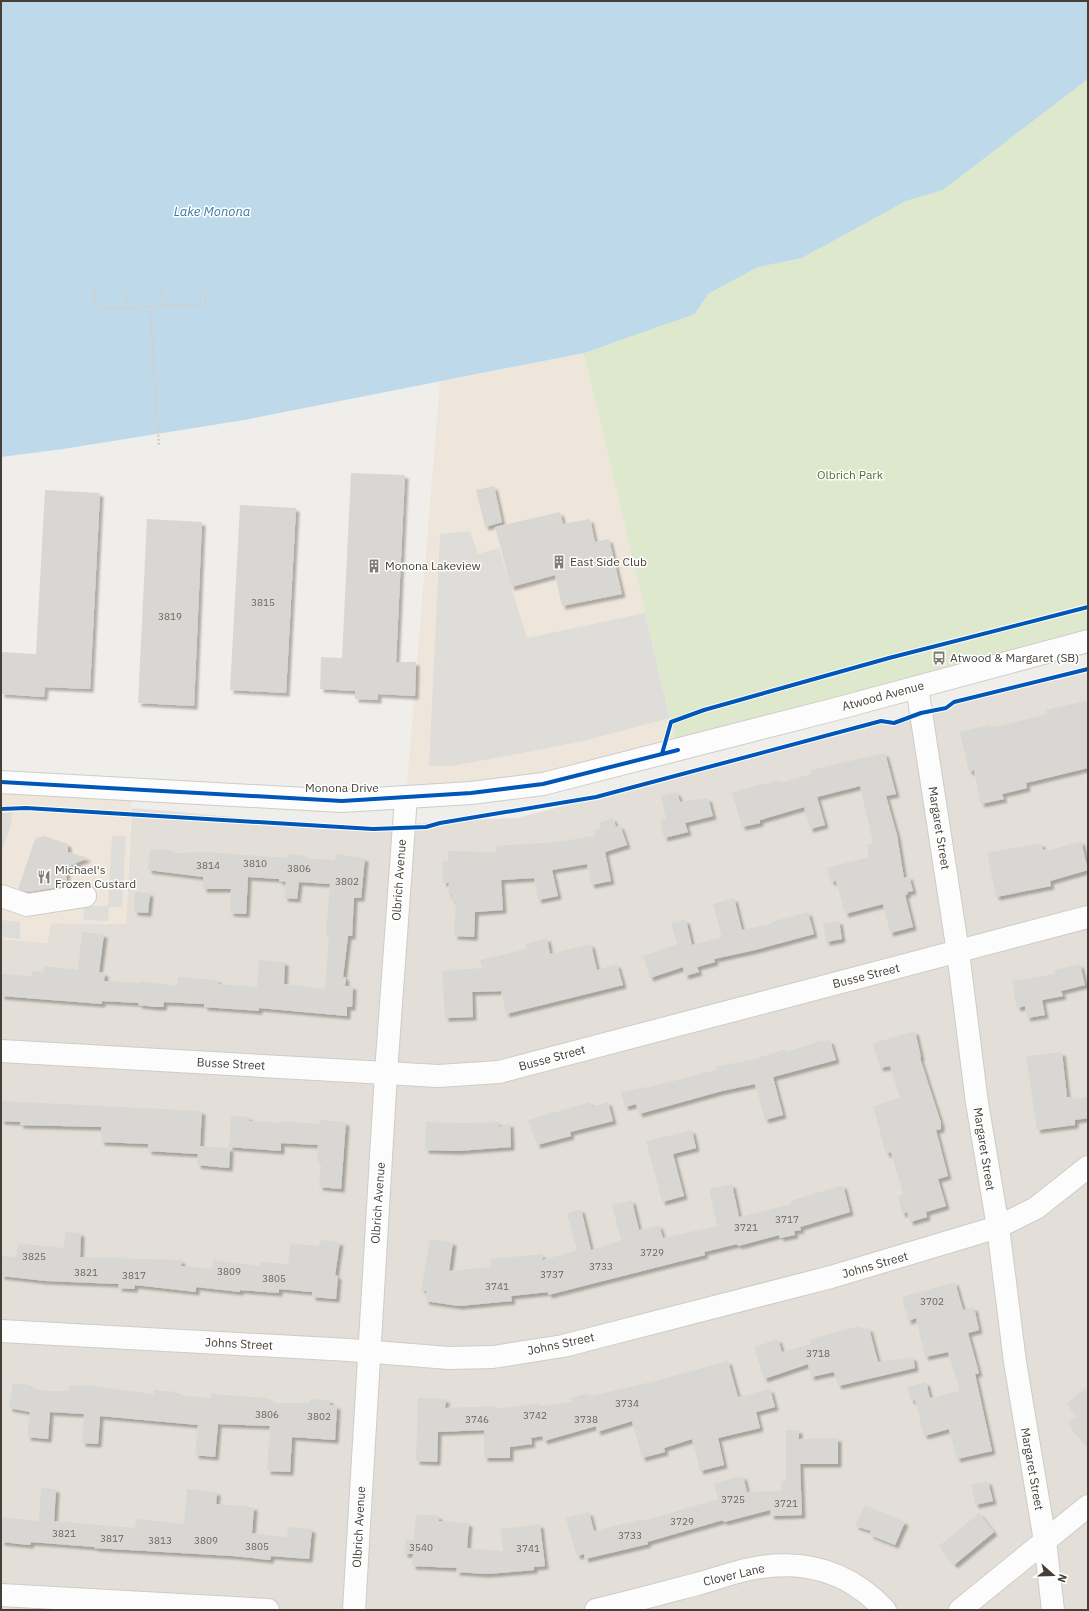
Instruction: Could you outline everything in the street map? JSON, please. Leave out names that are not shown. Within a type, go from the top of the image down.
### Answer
[{"type":"street","name":"Atwood Avenue","points":[[678,750],[1088,641]]},
{"type":"street","name":"Margaret Street","points":[[917,687],[958,952],[977,1103],[998,1227],[1016,1370],[1045,1541],[1053,1610]]},
{"type":"street","name":"Monona Drive","points":[[1,782],[342,801],[470,793],[544,784],[678,750]]},
{"type":"street","name":"Olbrich Avenue","points":[[354,1610],[386,1073],[406,797]]},
{"type":"street","points":[[1,896],[27,905],[85,896]]},
{"type":"street","name":"Busse Street","points":[[1,1051],[438,1076],[499,1072],[1088,917]]},
{"type":"street","name":"Johns Street","points":[[1,1331],[370,1351],[449,1358],[493,1357],[563,1346],[831,1277],[998,1227],[1036,1208],[1088,1166]]},
{"type":"street","points":[[960,1610],[1088,1506]]},
{"type":"street","name":"Clover Lane","points":[[596,1610],[755,1568],[794,1566],[830,1571],[856,1584],[885,1610]]},
{"type":"street","points":[[1,1595],[268,1610]]},
{"type":"path","points":[[94,290],[95,309],[126,308],[206,304],[205,286]]},
{"type":"path","points":[[162,289],[163,306]]},
{"type":"path","points":[[125,290],[126,308]]},
{"type":"path","points":[[150,307],[159,446]]},
{"type":"shaded area","points":[[584,353],[678,750],[406,797],[440,382]]},
{"type":"shaded area","points":[[470,531],[478,554],[499,548],[527,638],[645,613],[670,718],[583,741],[452,766],[429,766],[440,534]]},
{"type":"shaded area","points":[[1088,670],[1088,1610],[1,1610],[1,939],[47,943],[51,923],[126,924],[132,808],[369,829],[442,821],[517,818]]},
{"type":"shaded area","points":[[1,782],[132,789],[126,924],[51,923],[47,943],[1,939]]},
{"type":"shaded area","points":[[1,813],[12,813],[11,824],[1,854]]},
{"type":"shaded area","points":[[112,836],[126,836],[122,907],[109,907],[108,921],[83,920],[84,906],[108,906]]},
{"type":"shaded area","points":[[1,920],[20,922],[20,939],[1,937]]},
{"type":"green space","name":"Olbrich Park","points":[[1088,79],[1088,641],[678,750],[584,353],[695,314],[708,294],[758,267],[802,258],[906,201],[943,190]]},
{"type":"water","name":"Lake Monona","points":[[1,1],[1088,1],[1088,79],[943,190],[906,201],[802,258],[758,267],[708,294],[695,314],[584,353],[244,420],[63,449],[1,457]]},
{"type":"building","name":"Monona Lakeview","points":[[351,473],[405,475],[396,662],[416,662],[415,696],[378,694],[378,700],[355,699],[355,691],[320,689],[321,657],[342,658]]},
{"type":"building","points":[[494,486],[502,522],[485,527],[476,490]]},
{"type":"building","points":[[45,490],[100,493],[90,689],[45,687],[44,697],[1,694],[1,652],[36,654]]},
{"type":"building","points":[[240,505],[296,508],[286,693],[230,690]]},
{"type":"building","name":"East Side Club","points":[[560,512],[563,524],[590,519],[595,542],[609,539],[622,594],[562,606],[555,575],[511,587],[495,527]]},
{"type":"building","points":[[147,519],[202,522],[194,706],[138,703]]},
{"type":"building","points":[[1088,700],[1088,768],[1026,783],[1027,788],[1002,794],[1004,799],[981,804],[974,770],[969,772],[960,732],[990,725],[991,728],[1047,714],[1046,710]]},
{"type":"building","points":[[885,753],[896,794],[886,796],[897,835],[904,878],[909,876],[913,891],[907,892],[908,894],[905,895],[913,927],[890,933],[883,904],[845,914],[836,881],[831,882],[827,868],[869,857],[867,844],[873,843],[860,786],[817,797],[825,825],[810,829],[804,807],[760,820],[760,823],[742,827],[732,792],[779,780],[780,783],[811,774],[810,770]]},
{"type":"building","points":[[677,792],[680,802],[708,798],[713,816],[685,823],[688,832],[664,838],[660,820],[666,818],[661,796]]},
{"type":"building","points":[[613,818],[616,827],[620,825],[627,845],[605,852],[611,881],[591,885],[587,864],[552,870],[558,896],[538,900],[534,878],[501,880],[503,910],[475,912],[474,937],[454,936],[456,901],[452,901],[452,894],[448,894],[449,883],[443,883],[443,861],[448,861],[448,851],[496,852],[495,846],[559,842],[596,835],[594,830],[601,828],[599,823]]},
{"type":"building","name":"Michael's Frozen Custard","points":[[44,836],[68,844],[68,852],[88,858],[67,867],[66,886],[28,892],[18,889],[34,842],[36,838]]},
{"type":"building","points":[[1081,841],[1088,870],[1050,881],[1051,886],[996,897],[987,853],[1041,843],[1043,850],[1047,849],[1047,851]]},
{"type":"building","points":[[150,849],[174,851],[174,853],[206,852],[287,858],[287,854],[302,855],[302,858],[335,860],[336,854],[365,858],[361,898],[354,898],[352,936],[348,936],[343,977],[346,977],[345,986],[353,986],[352,1007],[347,1007],[347,1016],[259,1008],[259,1011],[204,1007],[204,1004],[164,1002],[163,1007],[156,1007],[138,1005],[139,1003],[102,1001],[102,1004],[1,996],[1,974],[32,976],[32,971],[43,972],[44,966],[78,970],[82,932],[104,934],[99,972],[105,973],[104,981],[141,983],[141,981],[177,986],[178,977],[218,980],[218,984],[257,987],[259,960],[285,962],[284,984],[325,989],[329,934],[326,934],[330,884],[299,882],[297,899],[284,898],[286,882],[279,881],[279,879],[248,877],[246,914],[230,913],[231,889],[203,889],[203,877],[148,870]]},
{"type":"building","points":[[135,892],[150,893],[148,913],[134,912]]},
{"type":"building","points":[[734,898],[742,930],[771,924],[771,922],[808,912],[814,934],[755,950],[714,959],[715,962],[697,967],[699,972],[685,976],[683,967],[650,978],[643,956],[677,944],[671,923],[686,920],[692,945],[722,937],[713,904]]},
{"type":"building","points":[[839,921],[842,939],[826,942],[823,924]]},
{"type":"building","points":[[547,938],[550,954],[591,944],[597,970],[617,964],[623,985],[506,1014],[501,991],[472,992],[473,1017],[445,1018],[442,971],[482,968],[480,960],[527,949],[525,944]]},
{"type":"building","points":[[1080,964],[1085,985],[1061,991],[1063,996],[1042,1000],[1045,1015],[1027,1018],[1025,1006],[1017,1008],[1012,981],[1055,974],[1054,970]]},
{"type":"building","points":[[915,1031],[920,1058],[941,1123],[941,1129],[936,1130],[948,1176],[938,1179],[946,1206],[926,1212],[927,1217],[910,1222],[907,1212],[902,1214],[898,1196],[903,1194],[891,1152],[886,1154],[873,1106],[900,1098],[890,1066],[880,1068],[873,1043]]},
{"type":"building","points":[[823,1040],[823,1042],[830,1040],[836,1060],[773,1077],[783,1115],[765,1120],[755,1084],[722,1091],[639,1114],[636,1104],[625,1107],[621,1092],[646,1088],[716,1070],[715,1067],[755,1059],[785,1049],[786,1052]]},
{"type":"building","points":[[1062,1052],[1067,1097],[1071,1097],[1071,1099],[1088,1097],[1088,1118],[1075,1120],[1075,1125],[1037,1130],[1026,1056]]},
{"type":"building","points":[[1,1101],[202,1111],[200,1146],[230,1148],[229,1168],[197,1165],[198,1154],[148,1151],[148,1144],[101,1142],[101,1127],[20,1125],[20,1122],[1,1121]]},
{"type":"building","points":[[590,1102],[591,1107],[608,1102],[613,1121],[570,1132],[571,1136],[537,1145],[528,1120]]},
{"type":"building","points":[[231,1116],[249,1117],[249,1121],[281,1123],[281,1121],[320,1124],[320,1120],[346,1122],[341,1189],[319,1187],[321,1161],[317,1161],[318,1145],[281,1143],[281,1151],[229,1147]]},
{"type":"building","points":[[426,1122],[499,1122],[499,1127],[510,1123],[511,1147],[457,1151],[425,1150]]},
{"type":"building","points":[[692,1130],[696,1148],[673,1154],[684,1196],[662,1202],[646,1141]]},
{"type":"building","points":[[732,1184],[739,1217],[791,1204],[790,1201],[843,1185],[850,1212],[800,1227],[801,1230],[794,1231],[795,1235],[780,1238],[779,1235],[738,1246],[737,1244],[704,1252],[705,1255],[548,1295],[548,1292],[511,1296],[512,1301],[459,1306],[425,1301],[427,1291],[421,1290],[430,1239],[453,1242],[449,1271],[491,1267],[491,1259],[542,1254],[543,1260],[577,1250],[567,1213],[581,1209],[591,1250],[621,1240],[612,1205],[632,1200],[639,1230],[659,1225],[663,1238],[717,1226],[709,1189]]},
{"type":"building","points":[[65,1232],[81,1233],[80,1257],[182,1260],[181,1266],[212,1269],[213,1260],[260,1266],[260,1262],[288,1264],[290,1243],[319,1246],[320,1240],[340,1242],[335,1275],[338,1276],[336,1299],[312,1297],[312,1292],[279,1289],[279,1293],[240,1290],[240,1292],[196,1287],[196,1292],[135,1285],[134,1289],[118,1288],[119,1284],[46,1281],[1,1276],[1,1256],[16,1257],[18,1243],[64,1248]]},
{"type":"building","points":[[955,1282],[963,1310],[974,1307],[979,1330],[968,1333],[979,1373],[975,1374],[992,1451],[957,1459],[949,1429],[924,1436],[915,1400],[911,1401],[907,1387],[926,1382],[930,1398],[960,1391],[948,1352],[925,1357],[916,1318],[908,1321],[902,1297]]},
{"type":"building","points":[[860,1326],[861,1330],[869,1328],[878,1362],[913,1357],[915,1368],[838,1386],[834,1372],[811,1377],[808,1364],[764,1379],[754,1347],[778,1339],[782,1352],[811,1344],[810,1339]]},
{"type":"building","points":[[728,1361],[738,1397],[770,1389],[775,1407],[756,1412],[760,1428],[718,1438],[724,1465],[700,1471],[692,1439],[664,1448],[665,1452],[642,1458],[632,1421],[597,1432],[596,1426],[544,1441],[542,1436],[531,1438],[532,1444],[510,1447],[510,1458],[484,1458],[484,1430],[438,1432],[437,1462],[416,1461],[418,1398],[446,1399],[445,1408],[495,1406],[495,1409],[538,1403],[539,1406],[572,1402],[571,1398],[588,1393],[588,1397],[659,1380]]},
{"type":"building","points":[[13,1383],[29,1385],[29,1388],[51,1391],[69,1391],[69,1386],[92,1386],[154,1394],[154,1390],[177,1392],[177,1395],[211,1398],[211,1394],[268,1398],[268,1401],[272,1401],[272,1403],[310,1403],[310,1399],[330,1400],[330,1405],[337,1406],[335,1440],[292,1437],[290,1472],[267,1471],[270,1426],[218,1424],[215,1457],[195,1455],[198,1425],[100,1416],[98,1444],[82,1443],[84,1414],[50,1412],[48,1439],[27,1437],[30,1412],[9,1408]]},
{"type":"building","points":[[1088,1386],[1088,1446],[1068,1423],[1077,1416],[1067,1403]]},
{"type":"building","points":[[786,1430],[799,1430],[799,1439],[838,1438],[838,1464],[800,1464],[802,1515],[771,1516],[770,1510],[724,1522],[723,1520],[647,1542],[648,1544],[585,1559],[584,1554],[577,1556],[566,1518],[589,1512],[594,1531],[642,1519],[642,1521],[718,1499],[714,1483],[743,1476],[747,1492],[781,1491],[781,1481],[786,1481]]},
{"type":"building","points":[[988,1481],[993,1501],[975,1505],[971,1484]]},
{"type":"building","points":[[41,1488],[56,1489],[54,1521],[135,1528],[136,1519],[184,1524],[187,1489],[217,1492],[216,1504],[254,1507],[252,1533],[287,1537],[288,1527],[312,1529],[309,1559],[271,1556],[270,1560],[233,1556],[94,1548],[95,1547],[31,1542],[30,1545],[1,1542],[1,1517],[39,1521]]},
{"type":"building","points":[[865,1505],[905,1522],[895,1545],[870,1535],[871,1531],[855,1526]]},
{"type":"building","points":[[979,1513],[994,1532],[954,1565],[939,1546]]},
{"type":"building","points":[[416,1514],[439,1516],[439,1521],[469,1523],[467,1548],[503,1551],[500,1529],[540,1524],[545,1566],[534,1567],[534,1570],[487,1574],[456,1572],[457,1568],[412,1566],[413,1554],[404,1554],[406,1539],[414,1540]]},
{"type":"cycle path","points":[[662,754],[671,722],[704,710],[889,658],[1088,607]]},
{"type":"cycle path","points":[[1,809],[26,808],[373,829],[426,827],[440,823],[596,797],[881,721],[894,723],[921,713],[946,708],[954,702],[1088,669]]},
{"type":"cycle path","points":[[1,782],[342,801],[471,793],[543,784],[678,750]]},
{"type":"place","name":"East Side Club","points":[[559,562]]},
{"type":"place","name":"Monona Lakeview","points":[[374,566]]},
{"type":"place","name":"Atwood & Margaret (SB)","points":[[939,658]]},
{"type":"place","name":"Michael's Frozen Custard","points":[[44,877]]}]
